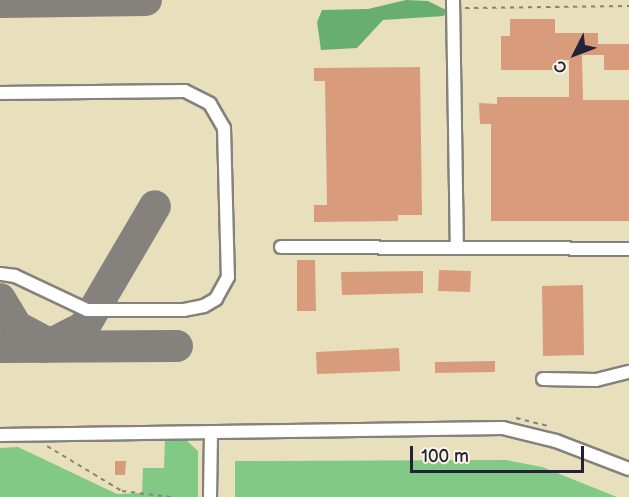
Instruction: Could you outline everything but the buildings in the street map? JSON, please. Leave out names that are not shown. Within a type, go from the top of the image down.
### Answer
[{"type":"street","points":[[453,4],[458,247]]},
{"type":"street","points":[[0,93],[184,91],[210,104],[224,128],[228,276],[216,299],[204,306],[184,310],[87,310],[15,276],[0,274]]},
{"type":"street","points":[[281,247],[629,249]]},
{"type":"street","points":[[543,379],[586,381],[629,372]]},
{"type":"street","points":[[0,435],[211,435],[503,428],[556,441],[629,469]]},
{"type":"street","points":[[210,497],[211,435]]},
{"type":"path","points":[[453,4],[629,6]]},
{"type":"path","points":[[30,435],[122,491],[171,497]]},
{"type":"green space","points":[[406,0],[428,1],[446,10],[444,16],[383,20],[357,48],[321,50],[317,22],[322,10],[368,9]]},
{"type":"green space","points":[[165,439],[185,439],[198,451],[198,497],[0,497],[0,448],[18,447],[117,494],[142,493],[143,468],[164,468]]},
{"type":"green space","points":[[506,460],[542,467],[617,497],[235,497],[235,461]]},
{"type":"taxiway","points":[[0,2],[146,0]]},
{"type":"taxiway","points":[[45,347],[84,327],[155,206]]},
{"type":"taxiway","points":[[0,299],[17,327],[53,346]]},
{"type":"taxiway","points":[[0,347],[177,346]]}]
